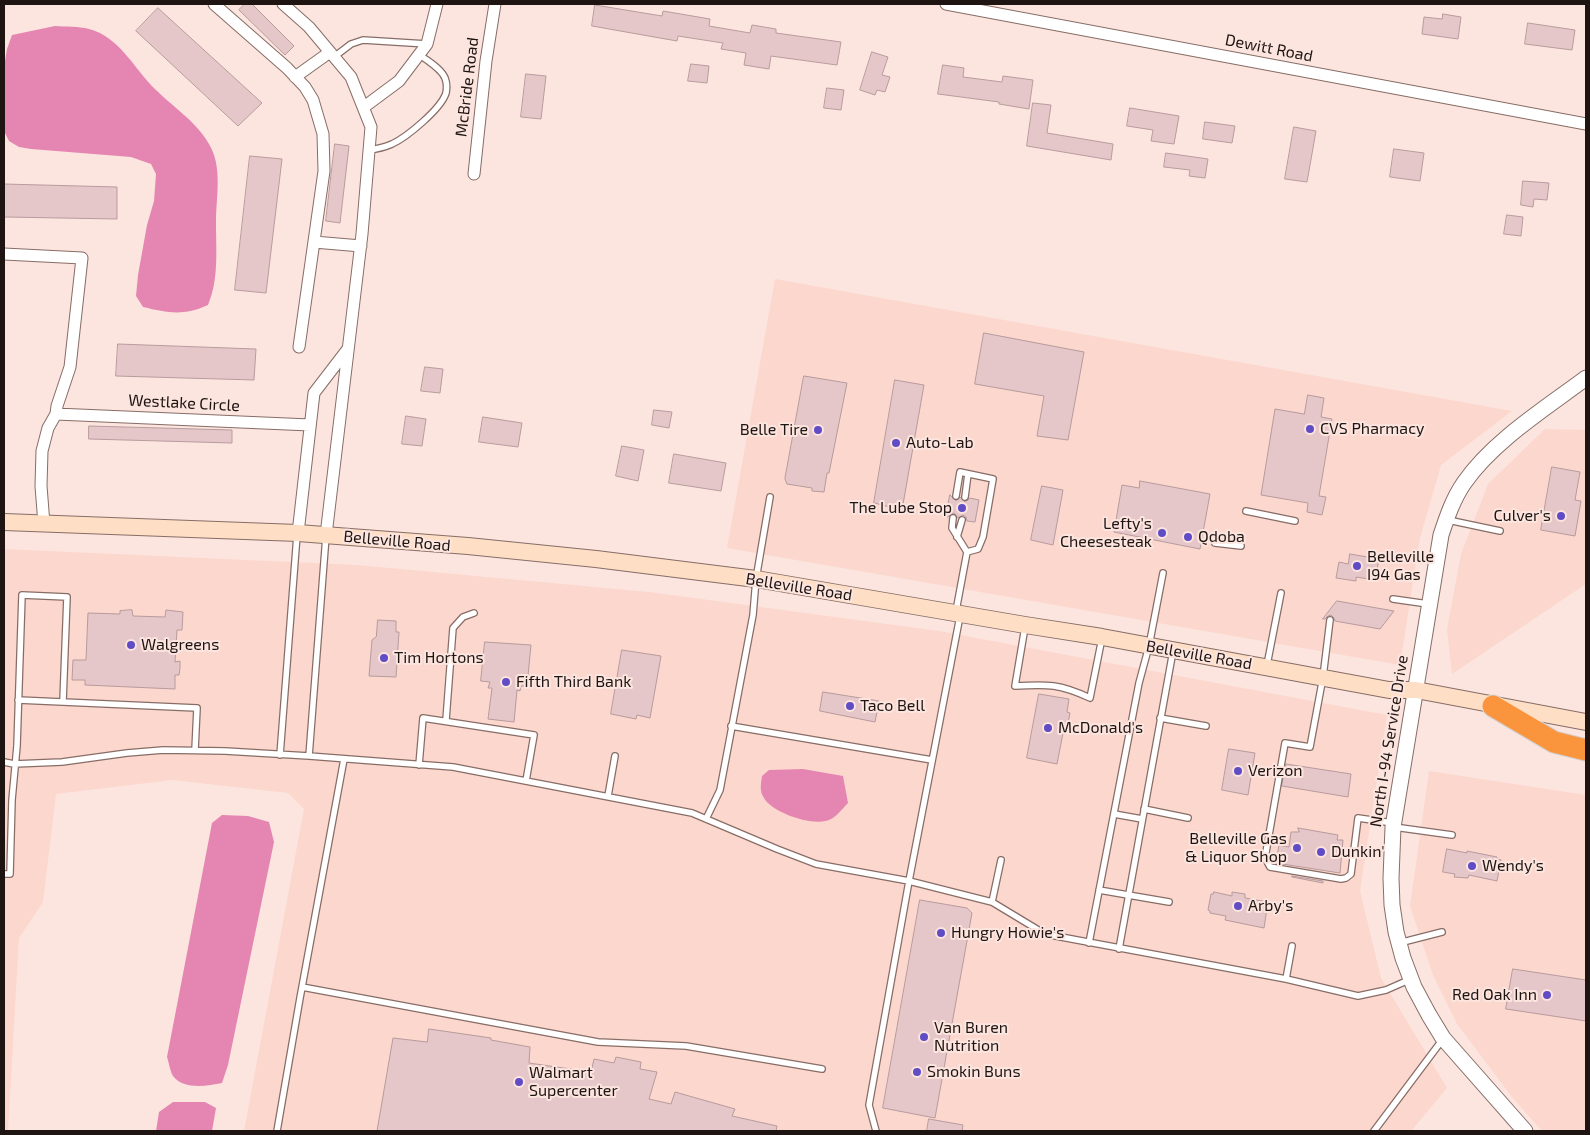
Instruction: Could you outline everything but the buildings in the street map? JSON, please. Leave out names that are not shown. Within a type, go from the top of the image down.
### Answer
[{"type":"highway","points":[[1493,706],[1554,742],[1586,750]]},
{"type":"main road","name":"Belleville Road","points":[[4,522],[326,535],[478,547],[596,559],[756,579],[1102,637],[1389,690],[1416,690],[1586,722]]},
{"type":"street","points":[[214,4],[305,86],[313,100],[323,134],[324,171],[299,347]]},
{"type":"street","points":[[283,4],[309,27],[351,77],[371,127],[361,246],[326,535]]},
{"type":"street","points":[[364,108],[399,82],[427,44],[437,4]]},
{"type":"street","name":"McBride Road","points":[[474,174],[486,61],[495,4]]},
{"type":"street","name":"Dewitt Road","points":[[946,4],[1586,124]]},
{"type":"street","points":[[295,77],[332,54]]},
{"type":"street","points":[[314,242],[361,246]]},
{"type":"street","points":[[4,254],[82,258],[70,367],[56,414],[48,428],[42,451],[41,486],[44,524]]},
{"type":"street","points":[[298,533],[314,393],[347,350]]},
{"type":"street","name":"North I-94 Service Drive","points":[[1525,1131],[1443,1038],[1429,1015],[1411,978],[1399,943],[1392,905],[1393,825],[1416,690],[1421,648],[1441,535],[1446,519],[1464,484],[1489,453],[1586,378]]},
{"type":"street","name":"Westlake Circle","points":[[56,414],[310,425]]},
{"type":"lane","points":[[332,54],[363,40],[427,44]]},
{"type":"lane","points":[[369,150],[392,144],[407,135],[440,104],[446,94],[447,85],[444,76],[419,54]]},
{"type":"lane","points":[[956,496],[960,472],[993,479],[983,537],[978,549],[967,552]]},
{"type":"lane","points":[[965,498],[968,474]]},
{"type":"lane","points":[[706,819],[720,790],[753,615],[756,579],[770,497]]},
{"type":"lane","points":[[1246,510],[1294,521]]},
{"type":"lane","points":[[876,1131],[869,1105],[958,614],[967,552],[952,528],[953,518]]},
{"type":"lane","points":[[1446,519],[1500,531]]},
{"type":"lane","points":[[957,537],[962,520]]},
{"type":"lane","points":[[280,755],[298,533]]},
{"type":"lane","points":[[309,756],[326,535]]},
{"type":"lane","points":[[1215,543],[1241,546]]},
{"type":"lane","points":[[1089,943],[1139,683],[1149,646],[1163,573]]},
{"type":"lane","points":[[1267,667],[1281,593]]},
{"type":"lane","points":[[4,874],[10,874],[22,595],[67,597],[63,702]]},
{"type":"lane","points":[[1393,599],[1429,604]]},
{"type":"lane","points":[[446,720],[453,628],[463,617],[474,613]]},
{"type":"lane","points":[[1330,620],[1323,677],[1310,747],[1285,743],[1265,858],[1270,867],[1341,879],[1346,878],[1351,874],[1358,818],[1452,835]]},
{"type":"lane","points":[[1025,625],[1015,686],[1052,685],[1090,698],[1102,637]]},
{"type":"lane","points":[[1119,949],[1173,650]]},
{"type":"lane","points":[[18,700],[198,708],[195,750]]},
{"type":"lane","points":[[419,765],[423,718],[446,720],[534,735],[526,781]]},
{"type":"lane","points":[[1160,718],[1206,726]]},
{"type":"lane","points":[[731,726],[932,760]]},
{"type":"lane","points":[[4,762],[14,764],[62,762],[150,751],[195,750],[309,756],[453,767],[692,812],[777,850],[816,864],[909,881],[992,902],[1045,934],[1286,979],[1358,996],[1386,990],[1411,978]]},
{"type":"lane","points":[[608,796],[615,756]]},
{"type":"lane","points":[[277,1131],[344,759]]},
{"type":"lane","points":[[1144,809],[1188,818]]},
{"type":"lane","points":[[1114,814],[1142,819]]},
{"type":"lane","points":[[992,902],[1001,860]]},
{"type":"lane","points":[[1099,890],[1169,902]]},
{"type":"lane","points":[[1399,943],[1442,932]]},
{"type":"lane","points":[[1286,979],[1292,946]]},
{"type":"lane","points":[[302,987],[598,1042],[686,1046],[822,1069]]},
{"type":"lane","points":[[1374,1131],[1443,1038]]},
{"type":"shaded area","points":[[55,26],[89,29],[109,39],[118,46],[156,90],[198,128],[209,144],[216,162],[218,182],[215,275],[212,295],[208,305],[183,312],[160,311],[143,307],[136,296],[147,225],[154,201],[156,174],[151,164],[131,157],[31,149],[19,147],[9,141],[4,131],[4,67],[12,35]]},
{"type":"shaded area","points":[[775,279],[1512,411],[1441,465],[1420,538],[1400,665],[727,548]]},
{"type":"shaded area","points":[[1545,429],[1586,430],[1586,584],[1452,674],[1447,629],[1461,554],[1488,484]]},
{"type":"shaded area","points":[[4,549],[357,565],[649,592],[939,631],[1387,715],[1360,891],[1381,978],[1447,1088],[1411,1131],[244,1131],[304,809],[288,793],[172,780],[56,794],[43,902],[19,938],[8,1131],[4,1131]]},
{"type":"shaded area","points":[[803,769],[843,776],[848,803],[831,819],[815,822],[785,814],[769,804],[762,795],[762,776],[769,770]]},
{"type":"shaded area","points":[[1429,771],[1586,795],[1586,1131],[1542,1131],[1512,1097],[1457,1024],[1433,975],[1410,906]]},
{"type":"shaded area","points":[[222,815],[248,816],[269,822],[274,842],[228,1065],[222,1083],[196,1086],[183,1083],[173,1076],[167,1057],[212,823]]},
{"type":"shaded area","points":[[173,1102],[205,1102],[216,1108],[212,1131],[156,1131],[159,1112]]},
{"type":"place","name":"CVS Pharmacy","points":[[1310,429]]},
{"type":"place","name":"Belle Tire","points":[[818,430]]},
{"type":"place","name":"Auto-Lab","points":[[896,443]]},
{"type":"place","name":"The Lube Stop","points":[[962,508]]},
{"type":"place","name":"Culver's","points":[[1561,516]]},
{"type":"place","name":"Lefty's Cheesesteak","points":[[1162,533]]},
{"type":"place","name":"Qdoba","points":[[1188,537]]},
{"type":"place","name":"Belleville I94 Gas","points":[[1357,566]]},
{"type":"place","name":"Walgreens","points":[[131,645]]},
{"type":"place","name":"Tim Hortons","points":[[384,658]]},
{"type":"place","name":"Fifth Third Bank","points":[[506,682]]},
{"type":"place","name":"Taco Bell","points":[[850,706]]},
{"type":"place","name":"McDonald's","points":[[1048,728]]},
{"type":"place","name":"Verizon","points":[[1238,771]]},
{"type":"place","name":"Belleville Gas & Liquor Shop","points":[[1297,848]]},
{"type":"place","name":"Dunkin'","points":[[1321,852]]},
{"type":"place","name":"Wendy's","points":[[1472,866]]},
{"type":"place","name":"Arby's","points":[[1238,906]]},
{"type":"place","name":"Hungry Howie's","points":[[941,933]]},
{"type":"place","name":"Red Oak Inn","points":[[1547,995]]},
{"type":"place","name":"Van Buren Nutrition","points":[[924,1037]]},
{"type":"place","name":"Smokin Buns","points":[[917,1072]]},
{"type":"place","name":"Walmart Supercenter","points":[[519,1082]]}]
